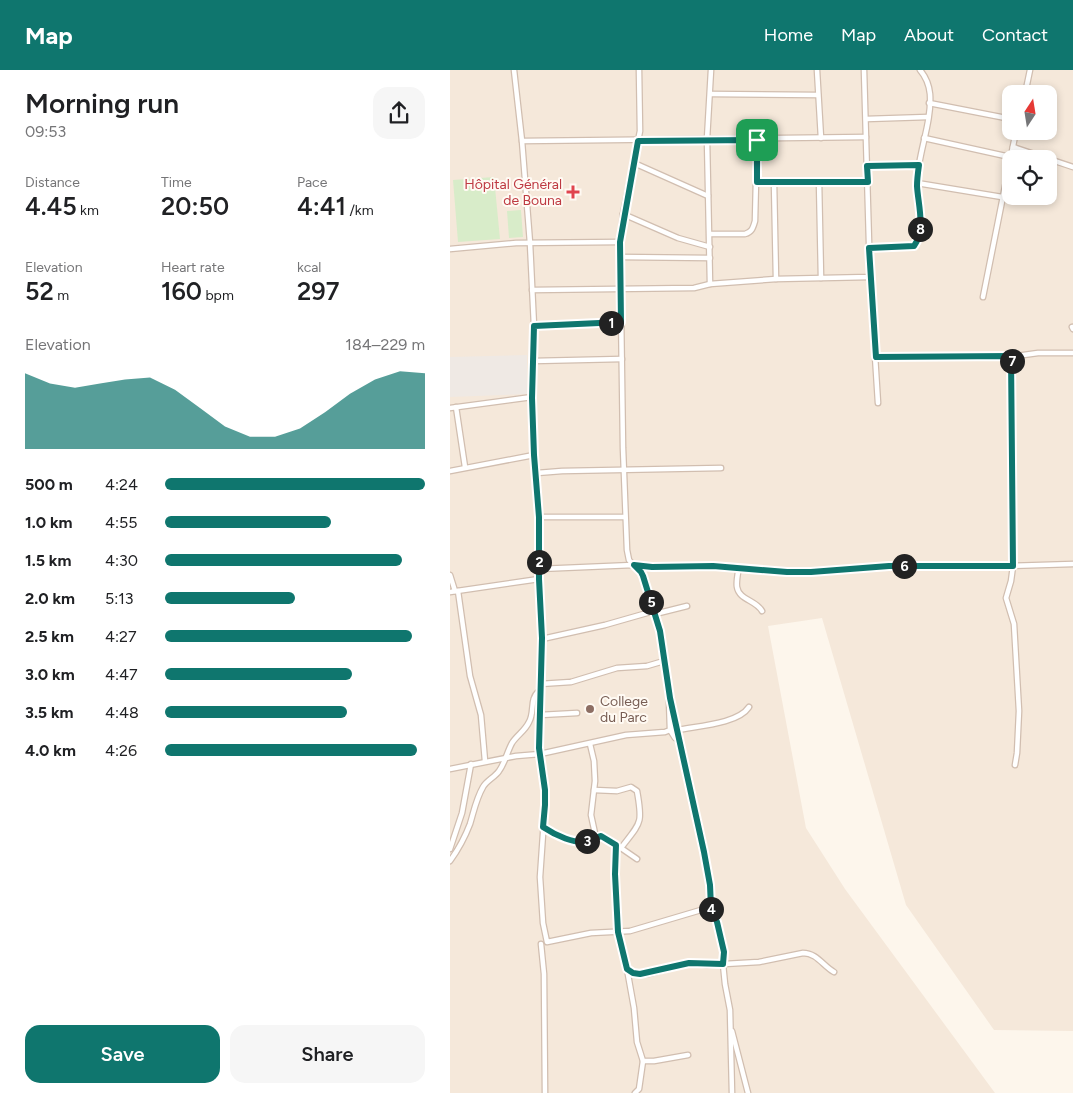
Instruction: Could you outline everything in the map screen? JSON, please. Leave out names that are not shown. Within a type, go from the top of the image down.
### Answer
[{"type":"street","points":[[514,70],[530,243],[534,326],[532,398],[539,517],[539,579],[542,638],[540,754],[545,790],[540,877],[543,923],[547,942],[591,933],[630,931],[711,907]]},
{"type":"street","points":[[639,70],[640,131],[623,214],[620,242],[627,550],[629,560],[643,576],[660,631],[670,698],[704,852],[710,885],[711,907],[717,922],[724,952],[723,964],[731,1027],[732,1093]]},
{"type":"street","points":[[710,284],[707,140],[711,70]]},
{"type":"street","points":[[817,70],[820,138]]},
{"type":"street","points":[[864,70],[870,277],[878,403]]},
{"type":"street","points":[[869,248],[914,246],[916,242],[920,224],[917,183],[930,103],[929,86],[920,70]]},
{"type":"street","points":[[1026,85],[1030,70]]},
{"type":"street","points":[[711,94],[818,95]]},
{"type":"street","points":[[930,103],[1002,117]]},
{"type":"street","points":[[866,119],[928,117]]},
{"type":"street","points":[[522,141],[757,140],[866,137]]},
{"type":"street","points":[[924,138],[1002,155]]},
{"type":"street","points":[[710,234],[740,235],[751,231],[755,221],[757,140]]},
{"type":"street","points":[[1012,150],[1014,140]]},
{"type":"street","points":[[1013,147],[1073,167]]},
{"type":"street","points":[[634,163],[708,196]]},
{"type":"street","points":[[867,166],[919,165]]},
{"type":"street","points":[[819,181],[821,278]]},
{"type":"street","points":[[757,182],[868,182]]},
{"type":"street","points":[[774,182],[776,279]]},
{"type":"street","points":[[917,183],[1002,197],[984,297]]},
{"type":"street","points":[[623,214],[678,238],[710,247]]},
{"type":"street","points":[[450,250],[530,243],[620,242]]},
{"type":"street","points":[[620,257],[710,258]]},
{"type":"street","points":[[532,290],[694,288],[710,284],[776,279],[870,277]]},
{"type":"street","points":[[534,326],[621,322]]},
{"type":"street","points":[[876,357],[1011,356],[1038,353],[1073,353]]},
{"type":"street","points":[[1011,356],[1013,566],[1006,598],[1014,624],[1019,711],[1015,765]]},
{"type":"street","points":[[533,362],[622,359]]},
{"type":"street","points":[[450,408],[532,398]]},
{"type":"street","points":[[456,407],[465,467]]},
{"type":"street","points":[[450,471],[534,455]]},
{"type":"street","points":[[537,473],[721,468]]},
{"type":"street","points":[[539,517],[625,517]]},
{"type":"street","points":[[539,569],[634,565],[652,567],[739,567],[779,572],[811,572],[889,566],[1073,564]]},
{"type":"street","points":[[739,567],[737,587],[741,596],[759,606],[762,611]]},
{"type":"street","points":[[450,575],[470,676],[481,714],[485,761]]},
{"type":"street","points":[[454,591],[539,579]]},
{"type":"street","points":[[542,638],[687,606]]},
{"type":"street","points":[[540,684],[571,682],[617,668],[647,666],[664,661]]},
{"type":"street","points":[[450,861],[458,850],[470,822],[476,800],[484,785],[498,773],[517,737],[524,732],[531,720],[533,700],[535,694],[540,691]]},
{"type":"street","points":[[670,698],[670,730],[675,738],[680,740]]},
{"type":"street","points":[[678,730],[734,719],[749,707]]},
{"type":"street","points":[[540,714],[577,713]]},
{"type":"street","points":[[450,769],[485,761],[540,754],[626,735],[670,730]]},
{"type":"street","points":[[590,744],[594,761],[594,790],[591,815],[596,838]]},
{"type":"street","points":[[450,849],[462,813],[471,764]]},
{"type":"street","points":[[594,790],[617,791],[631,787],[636,791],[641,816],[639,824],[621,848]]},
{"type":"street","points":[[543,827],[552,833],[566,838],[583,841],[605,837],[637,859]]},
{"type":"street","points":[[616,845],[615,874],[618,932],[634,1008],[637,1042],[643,1061],[639,1089],[635,1093]]},
{"type":"street","points":[[541,944],[544,974],[545,1093]]},
{"type":"street","points":[[627,969],[633,973],[640,974],[689,963],[759,962],[803,952],[815,956],[834,972]]},
{"type":"street","points":[[731,1027],[748,1093]]},
{"type":"street","points":[[643,1061],[688,1055]]},
{"type":"shaded area","points":[[450,70],[1073,70],[1073,1031],[994,1030],[906,905],[822,618],[768,626],[806,828],[845,889],[995,1093],[450,1093]]},
{"type":"shaded area","points":[[527,355],[527,394],[450,397],[450,357]]},
{"type":"green space","points":[[494,177],[500,239],[458,242],[453,180]]},
{"type":"green space","points":[[521,210],[523,237],[509,238],[507,211]]},
{"type":"place","name":"Hôpital Général de Bouna","points":[[573,192]]},
{"type":"place","name":"College du Parc","points":[[590,709]]},
{"type":"route","points":[[757,140],[757,182],[868,182],[867,166],[919,165],[917,183],[920,224],[919,234],[914,246],[869,248],[876,357],[1011,356],[1013,566],[889,566],[787,572],[739,567],[652,567],[634,565],[643,576],[660,631],[670,698],[704,852],[710,885],[711,907],[717,922],[724,952],[723,964],[689,963],[648,974],[633,973],[627,969],[618,932],[615,874],[616,845],[601,836],[590,841],[566,838],[552,833],[543,827],[545,790],[539,748],[540,653],[542,638],[539,579],[539,517],[532,398],[534,326],[621,322],[620,242],[623,214],[638,141],[757,140]]}]
